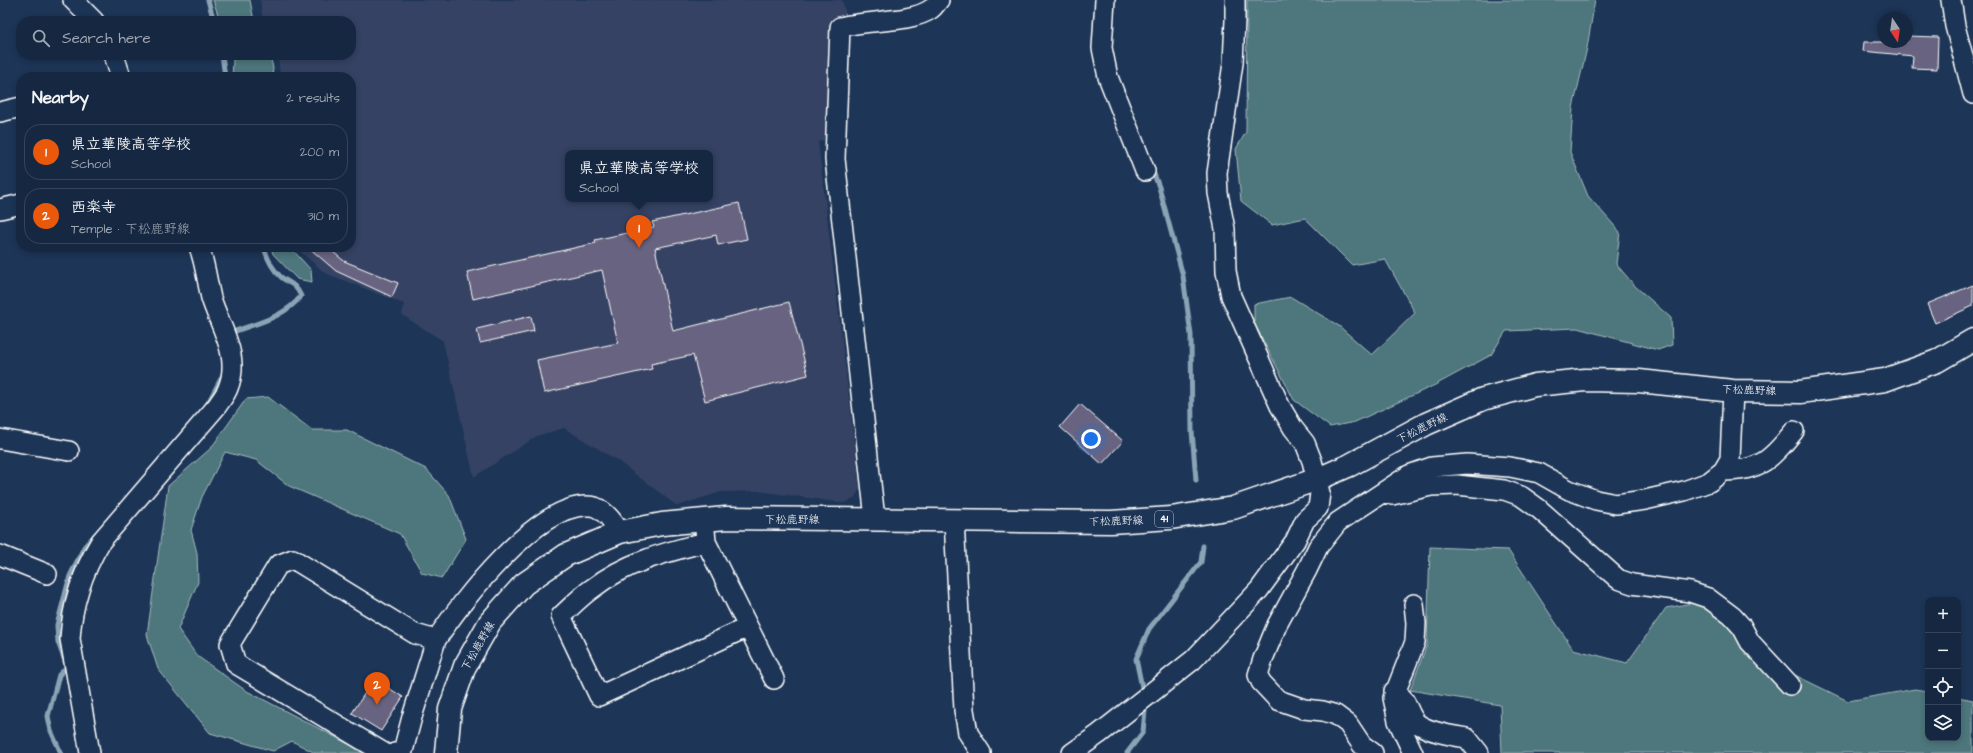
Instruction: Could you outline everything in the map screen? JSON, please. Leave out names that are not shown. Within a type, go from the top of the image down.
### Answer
[{"type":"main road","name":"下松鹿野線","points":[[446,753],[450,709],[465,666],[490,622],[530,579],[566,555],[620,532],[662,524],[705,519],[1110,522],[1171,518],[1233,508],[1318,479],[1350,465],[1426,424],[1483,399],[1535,384],[1586,380],[1639,380],[1733,391],[1800,392],[1885,380],[1936,361],[1973,340]]},
{"type":"street","points":[[73,0],[89,16]]},
{"type":"street","points":[[875,520],[835,159],[840,27],[854,23],[914,16],[931,9],[939,0]]},
{"type":"street","points":[[1105,0],[1102,48],[1108,76],[1146,171]]},
{"type":"street","points":[[1072,753],[1099,734],[1193,660],[1259,590],[1295,541],[1305,520],[1318,508],[1320,493],[1318,479],[1305,443],[1280,406],[1230,296],[1226,271],[1225,229],[1218,193],[1217,173],[1233,63],[1235,20],[1234,0]]},
{"type":"street","points":[[1951,0],[1955,26],[1973,94]]},
{"type":"street","points":[[116,60],[119,72]]},
{"type":"street","points":[[0,112],[16,108]]},
{"type":"street","points":[[0,209],[16,205]]},
{"type":"street","points":[[90,753],[70,639],[71,623],[78,590],[88,564],[101,541],[217,406],[228,389],[232,374],[232,356],[225,331],[212,299],[200,252]]},
{"type":"street","points":[[1373,753],[1362,745],[1348,724],[1336,715],[1323,711],[1304,709],[1278,700],[1261,682],[1258,675],[1277,625],[1318,547],[1338,522],[1409,475],[1432,467],[1467,464],[1510,467],[1539,473],[1576,492],[1596,500],[1616,504],[1645,500],[1684,491],[1710,482],[1723,471],[1730,459],[1733,391]]},
{"type":"street","points":[[1723,471],[1740,471],[1762,464],[1776,452],[1794,431]]},
{"type":"street","points":[[0,439],[69,451]]},
{"type":"street","points":[[1384,492],[1392,495],[1430,486],[1457,485],[1504,490],[1521,496],[1539,509],[1618,579],[1632,584],[1690,592],[1708,598],[1732,616],[1742,627],[1750,642],[1790,685]]},
{"type":"street","points":[[395,753],[403,751],[436,640],[451,617],[477,584],[511,548],[553,515],[575,506],[595,506],[608,517],[620,532]]},
{"type":"street","points":[[1318,508],[1338,522]]},
{"type":"street","points":[[705,519],[706,542],[774,679]]},
{"type":"street","points":[[954,520],[964,710],[968,733],[981,753]]},
{"type":"street","points":[[706,542],[666,552],[627,567],[593,587],[560,616],[599,696],[748,627]]},
{"type":"street","points":[[0,555],[48,574]]},
{"type":"street","points":[[384,753],[236,664],[230,644],[278,565],[293,559],[415,634],[436,640]]},
{"type":"street","points":[[1413,753],[1398,721],[1393,698],[1394,691],[1409,660],[1415,642],[1416,623],[1414,604]]},
{"type":"street","points":[[1394,691],[1404,698],[1414,720],[1446,735],[1467,738],[1479,753]]},
{"type":"shaded area","points":[[260,0],[842,0],[847,18],[829,138],[818,142],[860,488],[854,499],[844,503],[758,491],[721,492],[677,506],[618,461],[564,428],[537,436],[474,477],[443,341],[402,315],[404,304],[325,273],[301,252],[356,252],[356,72],[280,72],[278,60],[356,60],[356,16],[262,16]]},
{"type":"green space","points":[[213,0],[250,0],[253,16],[218,16]]},
{"type":"green space","points":[[1247,0],[1595,0],[1587,48],[1573,108],[1570,152],[1588,196],[1620,232],[1616,264],[1635,286],[1671,318],[1672,345],[1658,350],[1577,328],[1506,331],[1491,355],[1435,385],[1355,422],[1330,427],[1294,400],[1254,323],[1254,304],[1291,297],[1339,326],[1372,355],[1415,313],[1385,259],[1352,265],[1305,218],[1272,225],[1241,201],[1236,149],[1246,132]]},
{"type":"green space","points":[[271,60],[273,72],[232,72],[233,61]]},
{"type":"green space","points":[[272,252],[295,252],[311,270],[312,282],[297,279]]},
{"type":"green space","points":[[268,397],[312,430],[347,430],[426,469],[449,495],[466,539],[442,578],[422,573],[400,534],[289,486],[256,460],[225,452],[202,497],[191,530],[197,553],[198,582],[178,629],[197,656],[245,690],[366,753],[315,753],[292,741],[273,751],[210,733],[158,669],[147,635],[168,486],[211,448],[246,399]]},
{"type":"green space","points":[[1430,547],[1508,550],[1573,649],[1627,663],[1666,608],[1703,601],[1758,657],[1848,701],[1915,689],[1925,691],[1925,741],[1961,741],[1961,698],[1973,700],[1973,753],[1502,753],[1500,705],[1410,690],[1427,645]]},
{"type":"building","points":[[1913,36],[1938,37],[1937,69],[1912,68],[1913,56],[1863,51],[1864,42],[1877,42],[1877,48],[1913,48]]},
{"type":"building","points":[[739,203],[747,239],[718,245],[716,235],[655,248],[673,331],[789,302],[808,375],[705,401],[693,355],[651,364],[652,369],[544,393],[537,360],[618,343],[602,270],[473,299],[467,272],[596,243],[595,240],[654,227],[652,222]]},
{"type":"building","points":[[314,252],[333,252],[344,261],[398,283],[392,297],[336,271]]},
{"type":"building","points":[[1973,285],[1973,306],[1935,323],[1927,304]]},
{"type":"building","points":[[531,316],[534,331],[480,343],[477,329]]},
{"type":"building","points":[[1080,404],[1123,441],[1102,464],[1060,427]]},
{"type":"building","points":[[374,679],[403,697],[381,731],[352,713]]},
{"type":"waterway","points":[[208,0],[213,16]]},
{"type":"waterway","points":[[223,60],[224,72]]},
{"type":"waterway","points":[[1152,169],[1159,187],[1183,276],[1191,335],[1192,431],[1196,480]]},
{"type":"waterway","points":[[233,332],[279,314],[301,296],[299,291],[281,277],[272,267],[266,252]]},
{"type":"waterway","points":[[207,405],[223,375]]},
{"type":"waterway","points":[[61,753],[51,731],[48,716],[59,675],[67,667],[58,642],[57,625],[70,576],[84,547],[96,534]]},
{"type":"waterway","points":[[1143,692],[1136,659],[1149,629],[1201,562],[1203,546]]},
{"type":"waterway","points":[[1127,753],[1143,732],[1145,710]]},
{"type":"place","name":"県立華陵高等学校","points":[[639,248]]},
{"type":"place","name":"西楽寺","points":[[377,705]]}]
